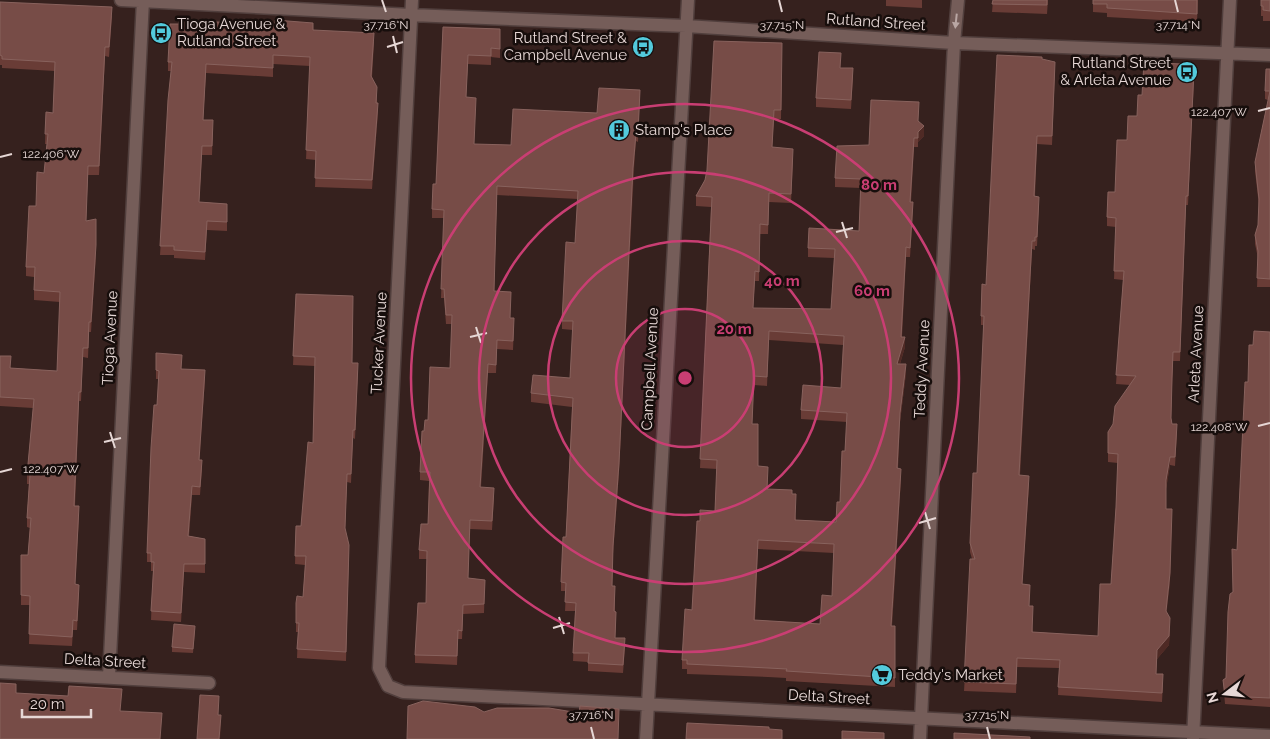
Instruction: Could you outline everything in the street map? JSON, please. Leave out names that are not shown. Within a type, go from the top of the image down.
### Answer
[{"type":"street","name":"Rutland Street","points":[[121,0],[411,15],[686,26],[954,43],[1270,55]]},
{"type":"street","name":"Tucker Avenue","points":[[388,686],[379,668],[412,0]]},
{"type":"street","name":"Campbell Avenue","points":[[646,739],[688,0]]},
{"type":"street","name":"Teddy Avenue","points":[[920,739],[954,43],[958,0]]},
{"type":"street","name":"Arleta Avenue","points":[[1194,736],[1230,0]]},
{"type":"street","name":"Tioga Avenue","points":[[110,677],[143,1]]},
{"type":"street","name":"Delta Street","points":[[0,672],[209,683]]},
{"type":"street","name":"Delta Street","points":[[388,686],[403,692],[647,706],[921,718],[1194,736],[1270,736]]},
{"type":"building","points":[[993,0],[1047,0],[1047,5],[992,4]]},
{"type":"building","points":[[1093,0],[1197,0],[1197,14],[1107,8],[1107,4],[1093,4]]},
{"type":"building","points":[[1261,0],[1270,0],[1270,11],[1263,10]]},
{"type":"building","points":[[0,2],[112,7],[109,47],[105,47],[99,166],[88,166],[86,221],[96,219],[96,245],[88,348],[83,348],[81,392],[79,392],[74,506],[79,506],[75,584],[79,585],[77,621],[73,620],[72,637],[29,634],[30,596],[21,595],[21,555],[28,555],[31,518],[27,518],[30,475],[27,475],[34,399],[0,397],[0,356],[11,356],[10,368],[57,371],[60,292],[34,290],[35,267],[26,267],[29,206],[36,206],[37,172],[44,173],[48,134],[45,134],[46,112],[53,113],[55,62],[2,59],[0,55]]},
{"type":"building","points":[[179,20],[275,25],[275,20],[313,23],[313,30],[374,33],[371,76],[377,87],[376,103],[378,103],[372,180],[315,178],[316,151],[306,150],[310,57],[273,55],[273,68],[206,64],[203,120],[213,120],[212,146],[202,146],[199,202],[227,204],[227,222],[207,221],[205,252],[174,250],[174,246],[160,246],[168,100],[172,62],[168,62],[170,24],[179,24]]},
{"type":"building","points":[[443,27],[500,29],[500,49],[491,48],[491,56],[468,55],[466,97],[476,98],[474,144],[511,145],[513,109],[597,113],[599,88],[640,90],[638,133],[636,133],[633,168],[619,463],[613,546],[612,586],[615,586],[615,638],[625,638],[623,665],[588,663],[589,653],[573,653],[576,603],[565,602],[566,583],[561,582],[563,537],[566,537],[573,398],[531,393],[533,375],[570,378],[573,321],[562,321],[566,242],[575,243],[578,191],[497,186],[494,291],[511,292],[510,318],[514,318],[513,341],[497,340],[496,365],[488,364],[480,487],[494,488],[492,521],[470,520],[468,578],[485,580],[484,604],[463,605],[462,631],[458,630],[457,656],[415,655],[418,603],[426,603],[427,551],[419,550],[421,524],[428,524],[430,472],[420,472],[422,431],[424,431],[425,420],[428,420],[430,367],[450,368],[452,315],[446,315],[444,289],[441,289],[444,210],[432,209],[433,184],[436,184]]},
{"type":"building","points":[[714,41],[782,43],[781,110],[774,110],[772,147],[793,149],[791,194],[769,193],[768,225],[760,224],[759,272],[755,271],[753,308],[831,309],[835,249],[808,248],[809,228],[859,231],[861,179],[835,178],[837,146],[869,145],[871,100],[919,102],[918,121],[924,126],[918,132],[918,138],[914,138],[910,202],[913,202],[910,248],[906,247],[901,337],[905,337],[897,364],[906,364],[900,413],[897,468],[901,469],[891,626],[895,626],[895,678],[786,671],[787,669],[687,664],[687,660],[682,660],[685,609],[692,610],[697,521],[700,521],[700,510],[715,511],[717,460],[700,459],[712,197],[696,196],[705,180]],"holes":[[[769,331],[844,336],[841,388],[803,385],[801,410],[847,413],[845,451],[842,451],[840,502],[837,502],[836,522],[795,520],[796,494],[792,494],[792,490],[767,489],[768,467],[758,466],[758,424],[752,424],[754,376],[767,377]],[[758,540],[834,544],[832,596],[822,595],[820,624],[754,620]]]},
{"type":"building","points":[[819,52],[841,53],[840,68],[853,68],[851,100],[816,98]]},
{"type":"building","points":[[997,55],[1042,57],[1042,59],[1055,62],[1052,136],[1037,136],[1034,196],[1039,197],[1037,237],[1035,237],[1035,241],[1032,241],[1019,475],[1029,476],[1022,584],[1030,585],[1029,606],[1033,606],[1032,632],[1098,636],[1100,584],[1111,584],[1116,507],[1118,454],[1108,453],[1108,432],[1113,424],[1115,406],[1136,376],[1116,375],[1124,271],[1114,271],[1116,218],[1107,217],[1108,192],[1115,192],[1117,140],[1127,140],[1128,116],[1137,116],[1138,95],[1142,95],[1144,62],[1181,64],[1181,69],[1194,70],[1188,196],[1186,196],[1180,352],[1173,352],[1171,418],[1172,424],[1177,424],[1175,457],[1170,457],[1166,480],[1166,509],[1172,509],[1170,573],[1166,611],[1170,618],[1169,636],[1157,650],[1156,674],[1163,674],[1162,693],[1058,687],[1060,660],[1017,658],[1016,684],[964,682],[970,559],[975,559],[970,543],[973,473],[977,473],[984,316],[981,316],[982,284],[986,285]]},
{"type":"building","points":[[1266,69],[1270,69],[1270,91],[1265,91]]},
{"type":"building","points":[[1270,91],[1270,279],[1257,278],[1258,251],[1255,235],[1258,225],[1259,199],[1255,162]]},
{"type":"building","points":[[296,294],[353,296],[352,363],[358,363],[351,474],[347,474],[345,528],[349,545],[346,652],[297,649],[299,623],[296,623],[296,603],[297,596],[303,597],[306,556],[295,556],[296,526],[301,526],[308,442],[313,443],[315,357],[293,356]]},
{"type":"building","points":[[1254,331],[1270,332],[1270,698],[1225,696],[1223,680],[1226,678],[1230,594],[1233,592],[1232,549],[1237,550],[1245,382],[1248,382],[1249,345],[1253,345]]},
{"type":"building","points":[[156,353],[182,355],[181,369],[205,370],[199,460],[202,460],[200,487],[192,486],[188,536],[205,539],[205,564],[184,564],[181,613],[151,611],[154,562],[151,562],[151,553],[147,553],[151,448],[154,405],[157,405],[159,371],[156,370]]},
{"type":"building","points":[[174,624],[195,626],[193,649],[172,647]]},
{"type":"building","points":[[0,683],[16,684],[16,693],[68,696],[69,686],[122,689],[120,711],[162,713],[160,739],[0,739]]},
{"type":"building","points":[[200,695],[219,696],[218,715],[221,715],[219,739],[197,739]]},
{"type":"building","points":[[423,701],[475,707],[484,712],[497,708],[549,708],[579,713],[580,706],[619,709],[618,739],[407,739],[408,706]]},
{"type":"building","points":[[687,723],[769,727],[769,729],[782,730],[782,739],[686,739]]},
{"type":"building","points":[[842,731],[884,733],[884,739],[842,739]]},
{"type":"building","points":[[954,733],[1030,737],[1030,739],[954,739]]},
{"type":"place","name":"Tioga Avenue & Rutland Street","points":[[161,33]]},
{"type":"place","name":"Rutland Street & Campbell Avenue","points":[[643,47]]},
{"type":"place","name":"Rutland Street & Arleta Avenue","points":[[1187,72]]},
{"type":"place","name":"Stamp's Place","points":[[619,130]]},
{"type":"place","name":"Teddy's Market","points":[[882,675]]}]
